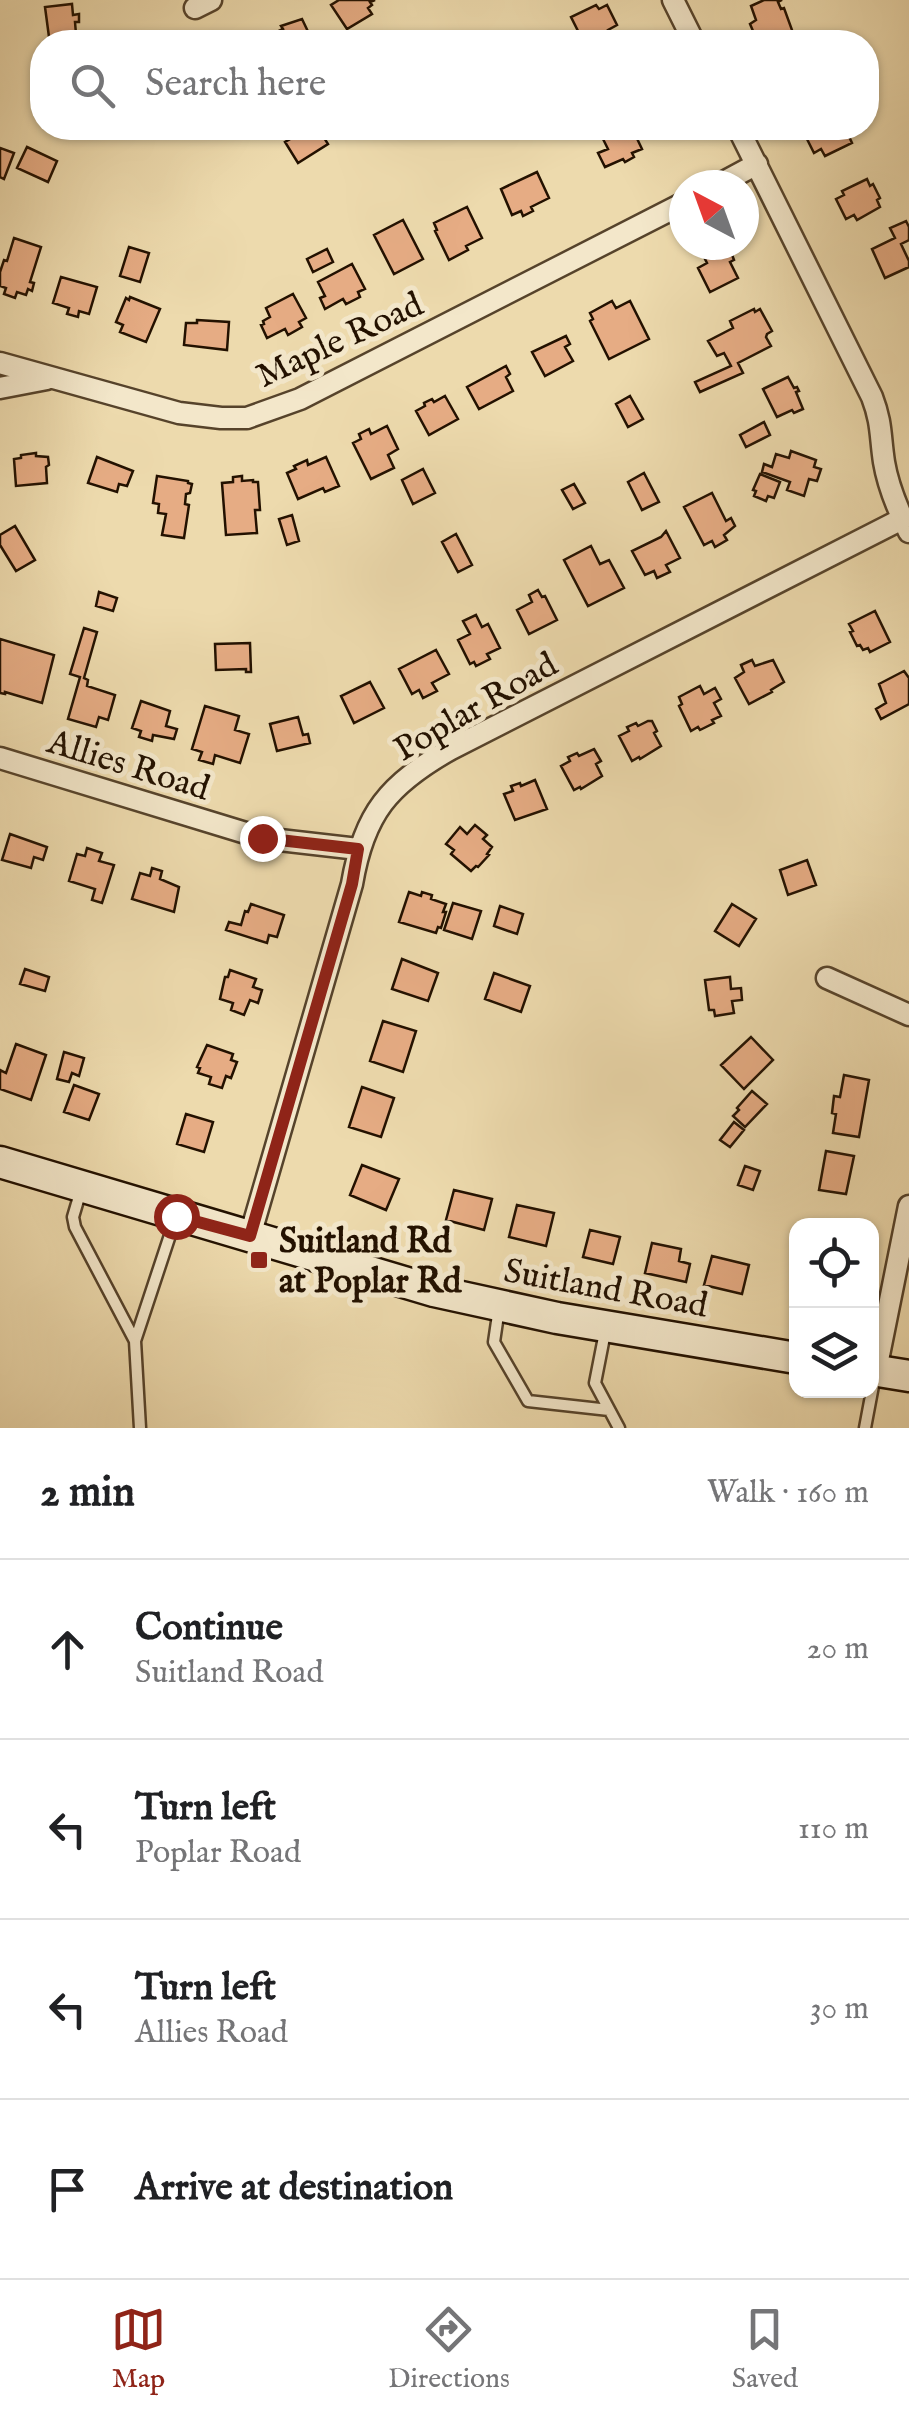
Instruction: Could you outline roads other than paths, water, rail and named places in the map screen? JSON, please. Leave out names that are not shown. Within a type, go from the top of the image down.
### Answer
[{"type":"main road","name":"Suitland Road","points":[[0,1162],[434,1291],[500,1307],[789,1357]]},
{"type":"main road","points":[[879,1371],[909,1376]]},
{"type":"street","points":[[672,0],[688,30]]},
{"type":"street","points":[[744,140],[872,397],[880,419],[891,490],[906,525]]},
{"type":"street","points":[[746,170],[757,164]]},
{"type":"street","name":"Maple Road","points":[[0,363],[179,413],[247,418],[300,399],[669,211]]},
{"type":"street","points":[[0,388],[51,378]]},
{"type":"street","name":"Poplar Road","points":[[250,1236],[339,932],[358,849],[372,817],[402,782],[429,762],[906,525]]},
{"type":"street","name":"Allies Road","points":[[0,758],[262,838],[358,849]]},
{"type":"street","points":[[827,978],[909,1019]]},
{"type":"street","points":[[879,1347],[909,1206]]},
{"type":"lane","points":[[82,1188],[73,1216],[75,1227],[135,1341]]},
{"type":"lane","points":[[140,1428],[135,1341],[176,1216]]},
{"type":"lane","points":[[500,1307],[494,1342],[528,1401],[610,1410]]},
{"type":"lane","points":[[606,1326],[595,1383],[619,1428]]},
{"type":"lane","points":[[866,1428],[870,1398]]},
{"type":"place","name":"Suitland Rd at Poplar Rd","points":[[259,1260]]}]
